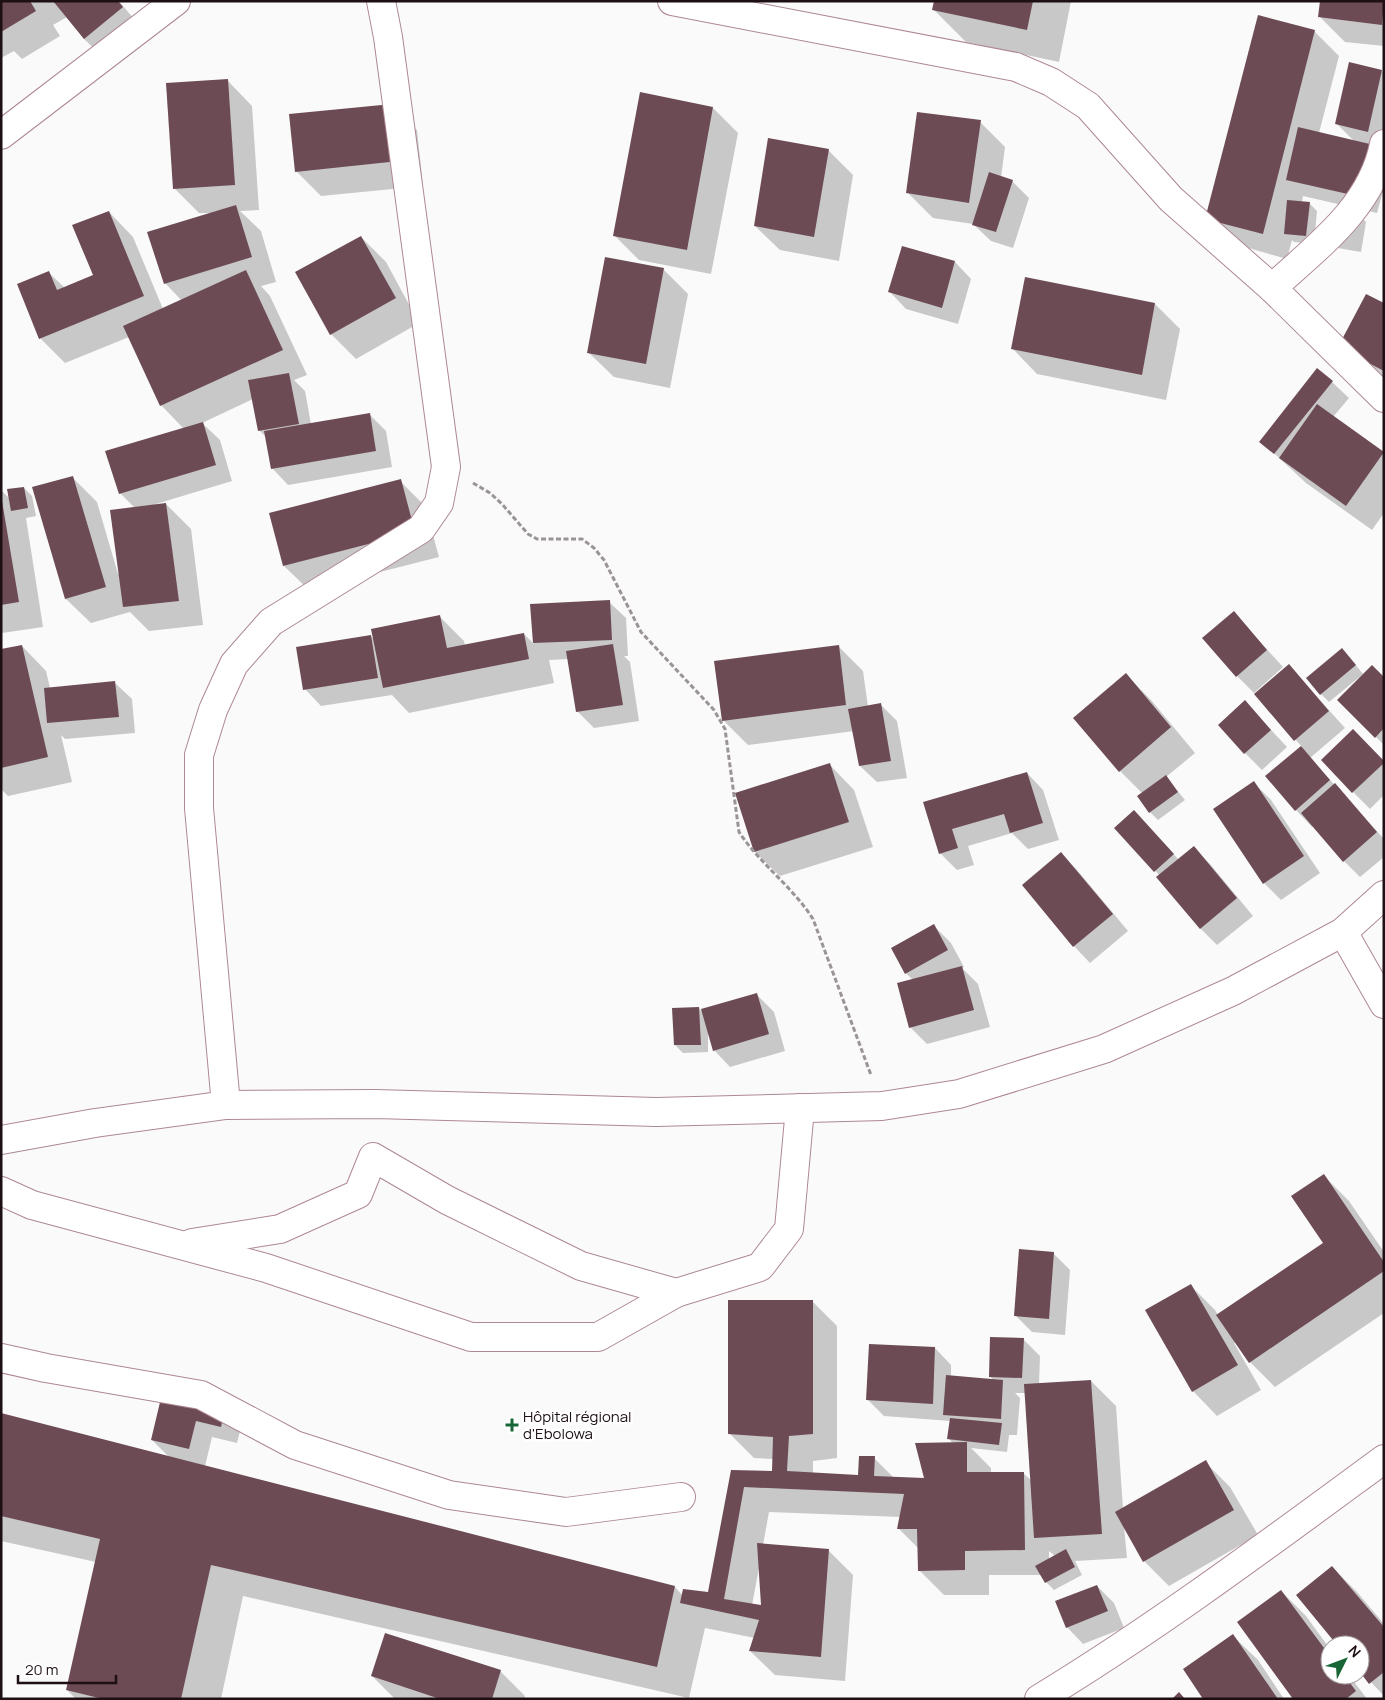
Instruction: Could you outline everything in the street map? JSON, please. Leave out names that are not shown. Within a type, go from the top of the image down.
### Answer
[{"type":"street","points":[[1,135],[176,1]]},
{"type":"street","points":[[226,1104],[199,808],[199,755],[213,710],[234,664],[271,622],[421,529],[439,503],[446,467],[388,37],[381,1]]},
{"type":"street","points":[[672,1],[1016,67],[1051,82],[1088,106],[1171,199],[1272,288],[1384,398]]},
{"type":"street","points":[[1272,288],[1336,230],[1368,190],[1380,161],[1384,144]]},
{"type":"street","points":[[1,1140],[226,1104],[375,1104],[656,1112],[882,1106],[959,1094],[1104,1049],[1233,991],[1342,932],[1384,894]]},
{"type":"street","points":[[1342,932],[1384,1004]]},
{"type":"street","points":[[1,1191],[32,1205],[266,1268],[471,1336],[598,1337],[676,1293],[760,1267],[789,1229],[800,1108]]},
{"type":"street","points":[[181,1245],[280,1229],[358,1194],[373,1157],[447,1200],[581,1266],[676,1293]]},
{"type":"street","points":[[1,1358],[46,1368],[201,1395],[296,1445],[450,1495],[566,1512],[681,1497]]},
{"type":"street","points":[[1038,1699],[1096,1664],[1227,1575],[1384,1459]]},
{"type":"path","points":[[446,467],[490,493],[528,534],[537,539],[582,539],[594,548],[604,560],[641,632],[714,710],[725,729],[739,832],[748,846],[803,903],[813,919],[882,1106]]},
{"type":"building","points":[[1,1],[30,1],[36,11],[1,32]]},
{"type":"building","points":[[53,1],[118,1],[123,7],[84,39]]},
{"type":"building","points":[[934,1],[1033,1],[1027,30],[932,10]]},
{"type":"building","points":[[1320,1],[1384,1],[1382,25],[1318,17]]},
{"type":"building","points":[[1258,15],[1315,30],[1263,234],[1205,219]]},
{"type":"building","points":[[1349,62],[1382,70],[1368,132],[1335,124]]},
{"type":"building","points":[[228,79],[235,185],[173,189],[166,83]]},
{"type":"building","points":[[640,92],[713,107],[687,250],[613,236]]},
{"type":"building","points":[[392,104],[399,161],[295,172],[289,114]]},
{"type":"building","points":[[917,112],[981,120],[969,203],[906,193]]},
{"type":"building","points":[[1298,127],[1374,145],[1361,197],[1286,180]]},
{"type":"building","points":[[768,138],[829,149],[814,237],[754,226]]},
{"type":"building","points":[[989,172],[1013,180],[996,232],[972,225]]},
{"type":"building","points":[[1287,200],[1310,202],[1306,236],[1284,234]]},
{"type":"building","points":[[236,205],[252,257],[164,284],[147,232]]},
{"type":"building","points":[[109,211],[144,296],[39,339],[17,284],[49,271],[57,290],[93,275],[72,225]]},
{"type":"building","points":[[361,236],[396,298],[330,335],[295,272]]},
{"type":"building","points":[[902,246],[955,261],[942,308],[888,292]]},
{"type":"building","points":[[605,257],[664,268],[646,364],[587,353]]},
{"type":"building","points":[[246,270],[283,350],[160,406],[123,326]]},
{"type":"building","points":[[1025,277],[1155,303],[1142,375],[1011,349]]},
{"type":"building","points":[[1366,294],[1384,303],[1384,371],[1338,347]]},
{"type":"building","points":[[1317,368],[1333,381],[1274,454],[1259,442]]},
{"type":"building","points":[[289,373],[299,424],[258,431],[248,380]]},
{"type":"building","points":[[1317,404],[1384,452],[1346,506],[1279,458]]},
{"type":"building","points":[[370,413],[376,451],[271,469],[264,431]]},
{"type":"building","points":[[203,422],[216,465],[119,494],[105,451]]},
{"type":"building","points":[[73,476],[106,587],[65,599],[32,487]]},
{"type":"building","points":[[401,479],[415,532],[283,566],[269,513]]},
{"type":"building","points":[[24,487],[28,508],[11,511],[7,489]]},
{"type":"building","points":[[1,495],[19,602],[1,605]]},
{"type":"building","points":[[166,503],[179,601],[123,607],[110,510]]},
{"type":"building","points":[[610,600],[612,640],[533,643],[530,604]]},
{"type":"building","points":[[1234,611],[1267,650],[1236,677],[1202,638]]},
{"type":"building","points":[[440,615],[447,648],[524,633],[529,659],[383,688],[371,629]]},
{"type":"building","points":[[371,635],[378,678],[303,690],[296,647]]},
{"type":"building","points":[[613,644],[623,705],[576,712],[566,651]]},
{"type":"building","points":[[22,645],[48,757],[1,768],[1,649]]},
{"type":"building","points":[[839,645],[846,705],[722,721],[714,661]]},
{"type":"building","points":[[1342,648],[1356,665],[1320,695],[1306,678]]},
{"type":"building","points":[[1289,664],[1329,711],[1294,741],[1254,694]]},
{"type":"building","points":[[1372,665],[1384,677],[1384,728],[1375,738],[1337,700]]},
{"type":"building","points":[[1126,673],[1171,727],[1119,772],[1073,718]]},
{"type":"building","points":[[115,681],[119,717],[47,723],[44,688]]},
{"type":"building","points":[[1245,700],[1271,730],[1244,754],[1218,725]]},
{"type":"building","points":[[881,703],[891,761],[859,766],[848,709]]},
{"type":"building","points":[[1353,729],[1384,763],[1352,793],[1321,760]]},
{"type":"building","points":[[1301,746],[1330,780],[1295,811],[1265,776]]},
{"type":"building","points":[[830,763],[849,822],[754,852],[735,793]]},
{"type":"building","points":[[1027,772],[1043,823],[1010,833],[1004,814],[952,829],[958,848],[939,854],[923,802]]},
{"type":"building","points":[[1166,775],[1178,792],[1149,813],[1137,796]]},
{"type":"building","points":[[1254,781],[1304,856],[1263,884],[1213,809]]},
{"type":"building","points":[[1335,783],[1377,832],[1343,862],[1301,813]]},
{"type":"building","points":[[1134,810],[1174,854],[1154,872],[1114,828]]},
{"type":"building","points":[[1194,846],[1237,898],[1200,929],[1156,877]]},
{"type":"building","points":[[1061,852],[1113,914],[1073,947],[1022,885]]},
{"type":"building","points":[[934,924],[948,950],[905,974],[891,948]]},
{"type":"building","points":[[962,966],[974,1010],[909,1028],[897,983]]},
{"type":"building","points":[[757,993],[769,1034],[713,1051],[701,1009]]},
{"type":"building","points":[[699,1007],[701,1045],[674,1045],[672,1008]]},
{"type":"building","points":[[1324,1174],[1384,1262],[1384,1271],[1249,1363],[1216,1315],[1323,1243],[1291,1196]]},
{"type":"building","points":[[1019,1249],[1054,1252],[1049,1319],[1014,1316]]},
{"type":"building","points":[[1191,1284],[1238,1365],[1192,1392],[1145,1310]]},
{"type":"building","points":[[728,1300],[813,1300],[813,1434],[789,1436],[787,1471],[858,1475],[859,1456],[875,1456],[874,1476],[924,1478],[915,1443],[967,1442],[967,1472],[1024,1472],[1025,1550],[965,1551],[965,1570],[918,1571],[917,1529],[897,1529],[904,1494],[744,1487],[724,1599],[761,1605],[757,1543],[829,1549],[821,1657],[749,1651],[759,1620],[680,1603],[683,1589],[708,1592],[731,1470],[772,1471],[773,1437],[728,1434]]},
{"type":"building","points":[[990,1337],[1024,1338],[1022,1378],[989,1377]]},
{"type":"building","points":[[869,1344],[935,1347],[933,1404],[866,1400]]},
{"type":"building","points":[[946,1375],[1003,1380],[1001,1419],[943,1415]]},
{"type":"building","points":[[1091,1380],[1102,1534],[1034,1538],[1024,1384]]},
{"type":"building","points":[[161,1398],[224,1413],[221,1427],[196,1421],[189,1449],[151,1440]]},
{"type":"building","points":[[1,1413],[675,1586],[657,1667],[211,1565],[181,1699],[103,1699],[66,1690],[100,1539],[1,1516]]},
{"type":"building","points":[[950,1418],[1002,1423],[999,1445],[947,1439]]},
{"type":"building","points":[[1206,1460],[1234,1510],[1143,1562],[1115,1512]]},
{"type":"building","points":[[1066,1549],[1075,1567],[1045,1583],[1035,1566]]},
{"type":"building","points":[[1332,1566],[1384,1627],[1384,1672],[1370,1683],[1370,1635],[1329,1635],[1296,1595]]},
{"type":"building","points":[[1097,1585],[1108,1611],[1066,1628],[1055,1601]]},
{"type":"building","points":[[1281,1590],[1320,1643],[1320,1685],[1352,1685],[1356,1691],[1346,1699],[1293,1699],[1237,1622]]},
{"type":"building","points":[[385,1633],[501,1670],[492,1699],[440,1699],[371,1676]]},
{"type":"building","points":[[1233,1634],[1278,1699],[1203,1699],[1183,1669]]},
{"type":"building","points":[[1179,1692],[1185,1699],[1172,1699]]},
{"type":"place","name":"Hôpital régional d'Ebolowa","points":[[512,1425]]}]
